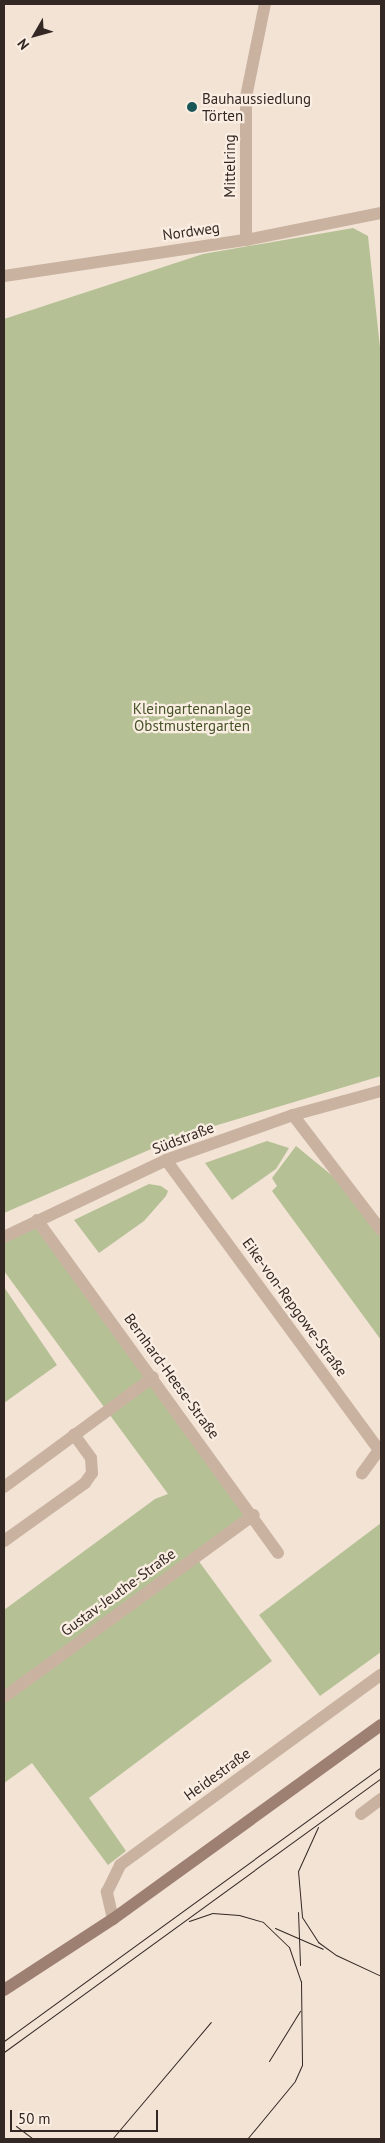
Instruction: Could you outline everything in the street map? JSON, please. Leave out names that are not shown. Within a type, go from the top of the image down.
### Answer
[{"type":"street","name":"Mittelring","points":[[246,240],[246,97],[265,4]]},
{"type":"street","name":"Nordweg","points":[[4,276],[246,240],[381,213]]},
{"type":"street","name":"Südstraße","points":[[4,1237],[166,1160],[293,1115],[381,1091]]},
{"type":"street","points":[[293,1115],[381,1230]]},
{"type":"street","name":"Eike-von-Repgowe-Straße","points":[[166,1160],[379,1450],[362,1473]]},
{"type":"street","name":"Bernhard-Heese-Straße","points":[[37,1220],[254,1515],[278,1553]]},
{"type":"street","points":[[4,1487],[153,1377]]},
{"type":"street","points":[[4,1541],[85,1483],[92,1473],[91,1458],[74,1435]]},
{"type":"street","name":"Gustav-Jeuthe-Straße","points":[[4,1697],[254,1515]]},
{"type":"street","name":"Heidestraße","points":[[113,1919],[107,1892],[120,1864],[381,1675]]},
{"type":"street","points":[[4,1990],[113,1919],[381,1725]]},
{"type":"street","points":[[361,1814],[381,1799]]},
{"type":"green space","name":"Kleingartenanlage Obstmustergarten","points":[[353,228],[368,236],[381,357],[381,1076],[181,1136],[4,1213],[4,319],[203,254]]},
{"type":"green space","points":[[267,1141],[289,1148],[276,1169],[232,1200],[205,1163]]},
{"type":"green space","points":[[296,1146],[340,1182],[381,1238],[381,1340],[272,1191],[277,1186],[272,1178]]},
{"type":"green space","points":[[149,1184],[161,1186],[168,1191],[166,1196],[144,1221],[99,1253],[74,1220]]},
{"type":"green space","points":[[37,1220],[254,1515],[195,1556],[272,1661],[89,1798],[126,1851],[108,1865],[32,1763],[4,1783],[4,1610],[155,1499],[168,1494],[4,1271],[4,1237]]},
{"type":"green space","points":[[4,1287],[57,1365],[4,1403]]},
{"type":"green space","points":[[381,1523],[381,1652],[320,1696],[259,1615]]},
{"type":"tram line","points":[[4,2041],[381,1767]]},
{"type":"tram line","points":[[4,2052],[381,1778]]},
{"type":"tram line","points":[[318,1827],[298,1871],[302,1917],[318,1942],[336,1955],[381,1976]]},
{"type":"tram line","points":[[298,1912],[300,1965]]},
{"type":"tram line","points":[[189,1921],[212,1913],[239,1915],[263,1922],[289,1947],[301,1981],[302,2065],[295,2081],[247,2139]]},
{"type":"tram line","points":[[275,1928],[323,1949]]},
{"type":"tram line","points":[[269,2061],[300,2011]]},
{"type":"tram line","points":[[112,2139],[211,2022]]},
{"type":"tram line","points":[[16,2126],[33,2139]]},
{"type":"place","name":"Bauhaussiedlung Törten","points":[[192,107]]}]
